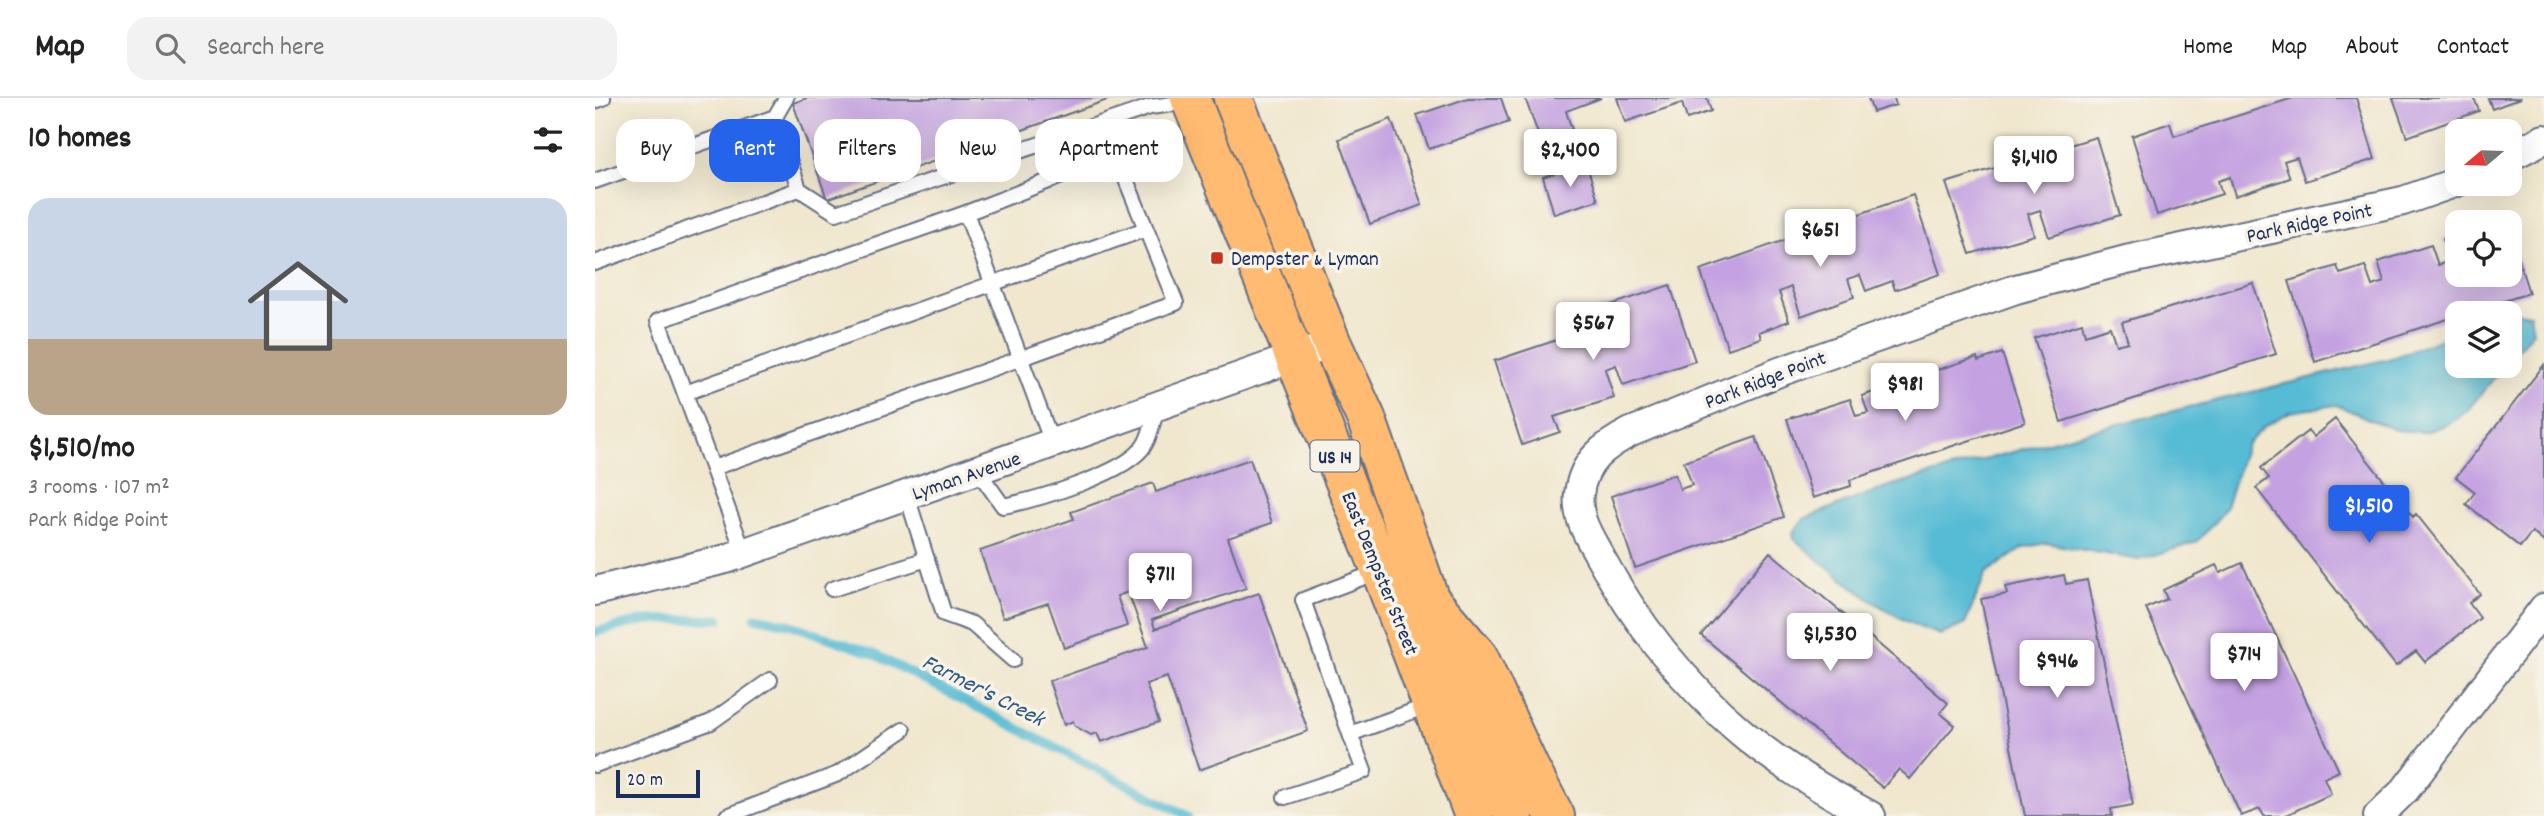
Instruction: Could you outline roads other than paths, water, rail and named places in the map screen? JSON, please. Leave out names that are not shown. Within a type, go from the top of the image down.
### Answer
[{"type":"main road","name":"East Dempster Street","points":[[1233,98],[1332,344],[1366,418],[1430,600],[1474,816]]},
{"type":"main road","name":"East Dempster Street","points":[[1194,99],[1381,571],[1514,816]]},
{"type":"main road","points":[[1430,600],[1478,656],[1529,768],[1555,816]]},
{"type":"street","points":[[2522,150],[2544,139]]},
{"type":"street","name":"Park Ridge Point","points":[[1871,816],[1789,768],[1741,732],[1693,686],[1649,632],[1615,583],[1580,518],[1578,495],[1584,473],[1594,456],[1608,444],[1631,432],[1779,372],[2016,289],[2126,260],[2403,201],[2445,186]]},
{"type":"street","name":"Lyman Avenue","points":[[595,591],[744,553],[1332,344]]},
{"type":"street","points":[[2378,816],[2405,790],[2534,636],[2544,608]]},
{"type":"lane","points":[[595,101],[603,98]]},
{"type":"lane","points":[[595,181],[775,117],[786,98]]},
{"type":"lane","points":[[775,117],[799,189],[836,214],[1150,107],[1194,99]]},
{"type":"lane","points":[[713,468],[1176,303],[1116,155],[966,214],[659,321],[744,553]]},
{"type":"lane","points":[[595,263],[799,189]]},
{"type":"lane","points":[[966,214],[1053,445]]},
{"type":"lane","points":[[685,393],[1146,229]]},
{"type":"lane","points":[[978,471],[1003,506],[1026,502],[1120,468],[1145,446],[1157,408]]},
{"type":"lane","points":[[907,496],[944,614],[972,624],[1013,660]]},
{"type":"lane","points":[[832,589],[926,559]]},
{"type":"lane","points":[[1285,797],[1364,771],[1303,600],[1381,571]]},
{"type":"lane","points":[[595,765],[711,722],[770,680]]},
{"type":"lane","points":[[1350,734],[1450,699]]},
{"type":"lane","points":[[727,816],[838,774],[903,730]]},
{"type":"water","points":[[2522,312],[2530,314],[2533,331],[2522,344]]},
{"type":"water","points":[[2445,338],[2445,378],[2494,378],[2466,412],[2446,425],[2425,432],[2395,430],[2336,405],[2290,412],[2265,426],[2246,445],[2225,510],[2197,542],[2139,560],[2046,543],[2023,548],[1986,573],[1965,624],[1941,635],[1920,628],[1881,607],[1794,539],[1793,532],[1805,518],[1889,486],[2078,434],[2392,358]]},
{"type":"waterway","name":"Farmer's Creek","points":[[755,617],[789,624],[874,654],[1188,816]]},
{"type":"waterway","name":"Farmer's Creek","points":[[595,632],[646,620],[720,619]]},
{"type":"place","name":"Dempster & Lyman","points":[[1217,258]]}]
